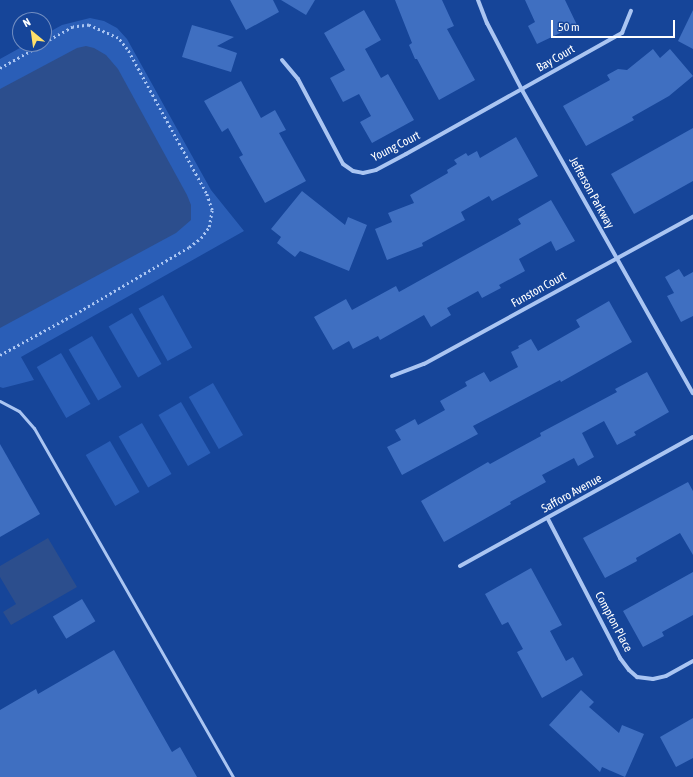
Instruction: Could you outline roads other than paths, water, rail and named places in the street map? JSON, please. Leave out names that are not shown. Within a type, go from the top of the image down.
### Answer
[{"type":"street","name":"Jefferson Parkway","points":[[478,0],[487,23],[522,90],[693,393]]},
{"type":"street","name":"Bay Court","points":[[522,90],[622,33],[631,11]]},
{"type":"street","name":"Young Court","points":[[282,60],[298,79],[343,164],[353,171],[363,173],[376,170],[522,90]]},
{"type":"street","name":"Funston Court","points":[[392,376],[424,364],[693,217]]},
{"type":"street","name":"Safforo Avenue","points":[[460,566],[548,519],[693,437]]},
{"type":"street","name":"Compton Place","points":[[548,519],[620,658],[629,670],[637,677],[653,679],[666,676],[693,661]]},
{"type":"lane","points":[[0,401],[19,411],[34,428],[233,777]]}]
